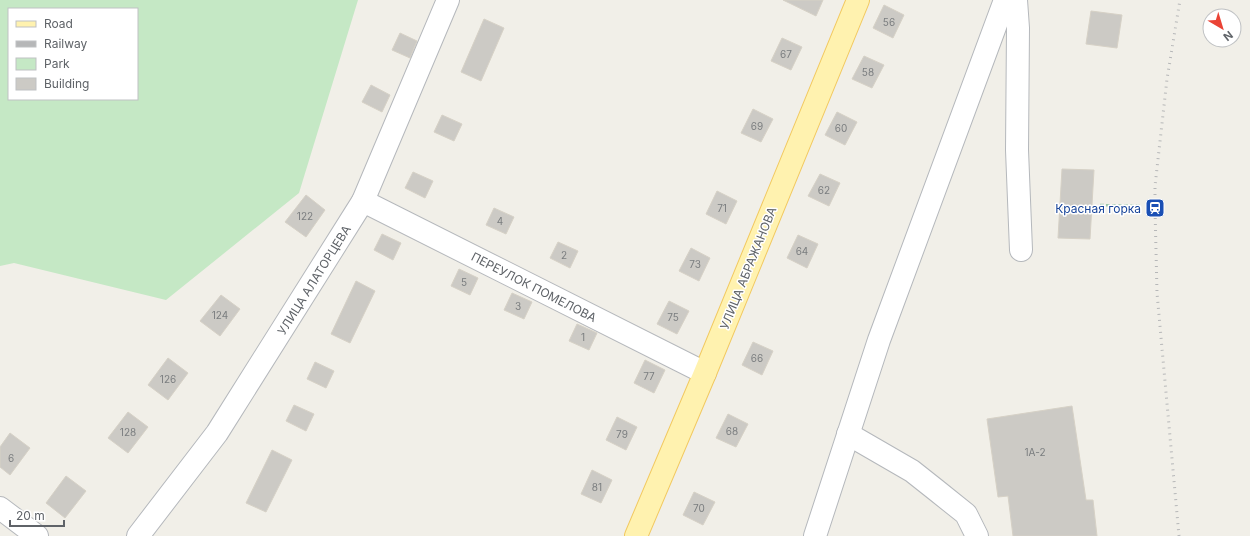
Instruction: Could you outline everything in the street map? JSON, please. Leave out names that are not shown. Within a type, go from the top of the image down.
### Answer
[{"type":"main road","name":"УЛИЦА АБРАЖАНОВА","points":[[636,536],[705,373],[858,0]]},
{"type":"street","name":"УЛИЦА АЛАТОРЦЕВА","points":[[138,536],[217,433],[363,201],[448,0]]},
{"type":"street","points":[[815,536],[880,340],[1005,0]]},
{"type":"street","points":[[1016,0],[1018,28],[1017,150],[1021,250]]},
{"type":"street","name":"ПЕРЕУЛОК ПОМЕЛОВА","points":[[363,201],[705,373]]},
{"type":"street","points":[[848,434],[912,471],[948,499],[966,514],[977,536]]},
{"type":"street","points":[[0,508],[38,536]]},
{"type":"path","points":[[1100,205],[1142,206]]},
{"type":"green space","points":[[0,0],[358,0],[299,193],[166,300],[14,263],[0,266]]},
{"type":"building","points":[[783,0],[823,0],[816,16]]},
{"type":"building","points":[[884,5],[904,15],[893,38],[873,28]]},
{"type":"building","points":[[1091,11],[1122,15],[1117,48],[1086,44]]},
{"type":"building","points":[[484,19],[504,28],[481,81],[461,72]]},
{"type":"building","points":[[400,33],[417,41],[410,58],[392,50]]},
{"type":"building","points":[[782,38],[802,47],[791,70],[771,61]]},
{"type":"building","points":[[864,56],[884,65],[872,88],[852,79]]},
{"type":"building","points":[[371,85],[390,95],[382,112],[362,102]]},
{"type":"building","points":[[753,109],[773,119],[761,142],[741,133]]},
{"type":"building","points":[[837,112],[857,122],[845,145],[825,135]]},
{"type":"building","points":[[442,115],[462,124],[454,141],[434,132]]},
{"type":"building","points":[[1062,169],[1094,170],[1090,239],[1058,238]]},
{"type":"building","points":[[413,172],[433,181],[425,198],[405,188]]},
{"type":"building","points":[[820,174],[840,183],[829,206],[808,196]]},
{"type":"building","points":[[717,191],[737,201],[726,224],[706,214]]},
{"type":"building","points":[[306,195],[325,210],[306,237],[285,222]]},
{"type":"building","points":[[494,208],[514,217],[506,234],[486,225]]},
{"type":"building","points":[[382,234],[401,243],[393,260],[374,250]]},
{"type":"building","points":[[798,235],[818,244],[807,268],[787,258]]},
{"type":"building","points":[[558,242],[578,251],[570,268],[550,258]]},
{"type":"building","points":[[691,248],[710,258],[699,281],[679,271]]},
{"type":"building","points":[[459,269],[478,278],[470,295],[451,286]]},
{"type":"building","points":[[356,281],[375,291],[350,343],[331,334]]},
{"type":"building","points":[[512,293],[532,302],[524,319],[504,310]]},
{"type":"building","points":[[221,295],[240,309],[220,336],[200,321]]},
{"type":"building","points":[[669,301],[689,311],[677,334],[657,324]]},
{"type":"building","points":[[577,324],[597,333],[589,350],[569,341]]},
{"type":"building","points":[[753,342],[773,351],[762,375],[742,365]]},
{"type":"building","points":[[168,358],[188,373],[168,400],[148,385]]},
{"type":"building","points":[[645,360],[665,370],[654,393],[634,383]]},
{"type":"building","points":[[315,362],[334,371],[326,388],[307,379]]},
{"type":"building","points":[[294,405],[314,414],[306,431],[286,421]]},
{"type":"building","points":[[1072,406],[1086,500],[1093,500],[1097,536],[1013,536],[1008,496],[998,497],[987,419]]},
{"type":"building","points":[[128,412],[148,427],[128,453],[108,438]]},
{"type":"building","points":[[728,414],[748,424],[736,447],[716,438]]},
{"type":"building","points":[[617,417],[637,427],[626,450],[606,440]]},
{"type":"building","points":[[10,433],[30,448],[10,475],[0,467],[0,447]]},
{"type":"building","points":[[272,450],[292,460],[266,512],[246,503]]},
{"type":"building","points":[[592,470],[612,480],[601,503],[581,494]]},
{"type":"building","points":[[66,476],[86,491],[65,518],[46,503]]},
{"type":"building","points":[[694,492],[715,502],[703,525],[683,515]]},
{"type":"railway","points":[[1179,536],[1157,293],[1155,186],[1167,79],[1180,0]]},
{"type":"place","name":"Красная горка","points":[[1155,208]]}]
